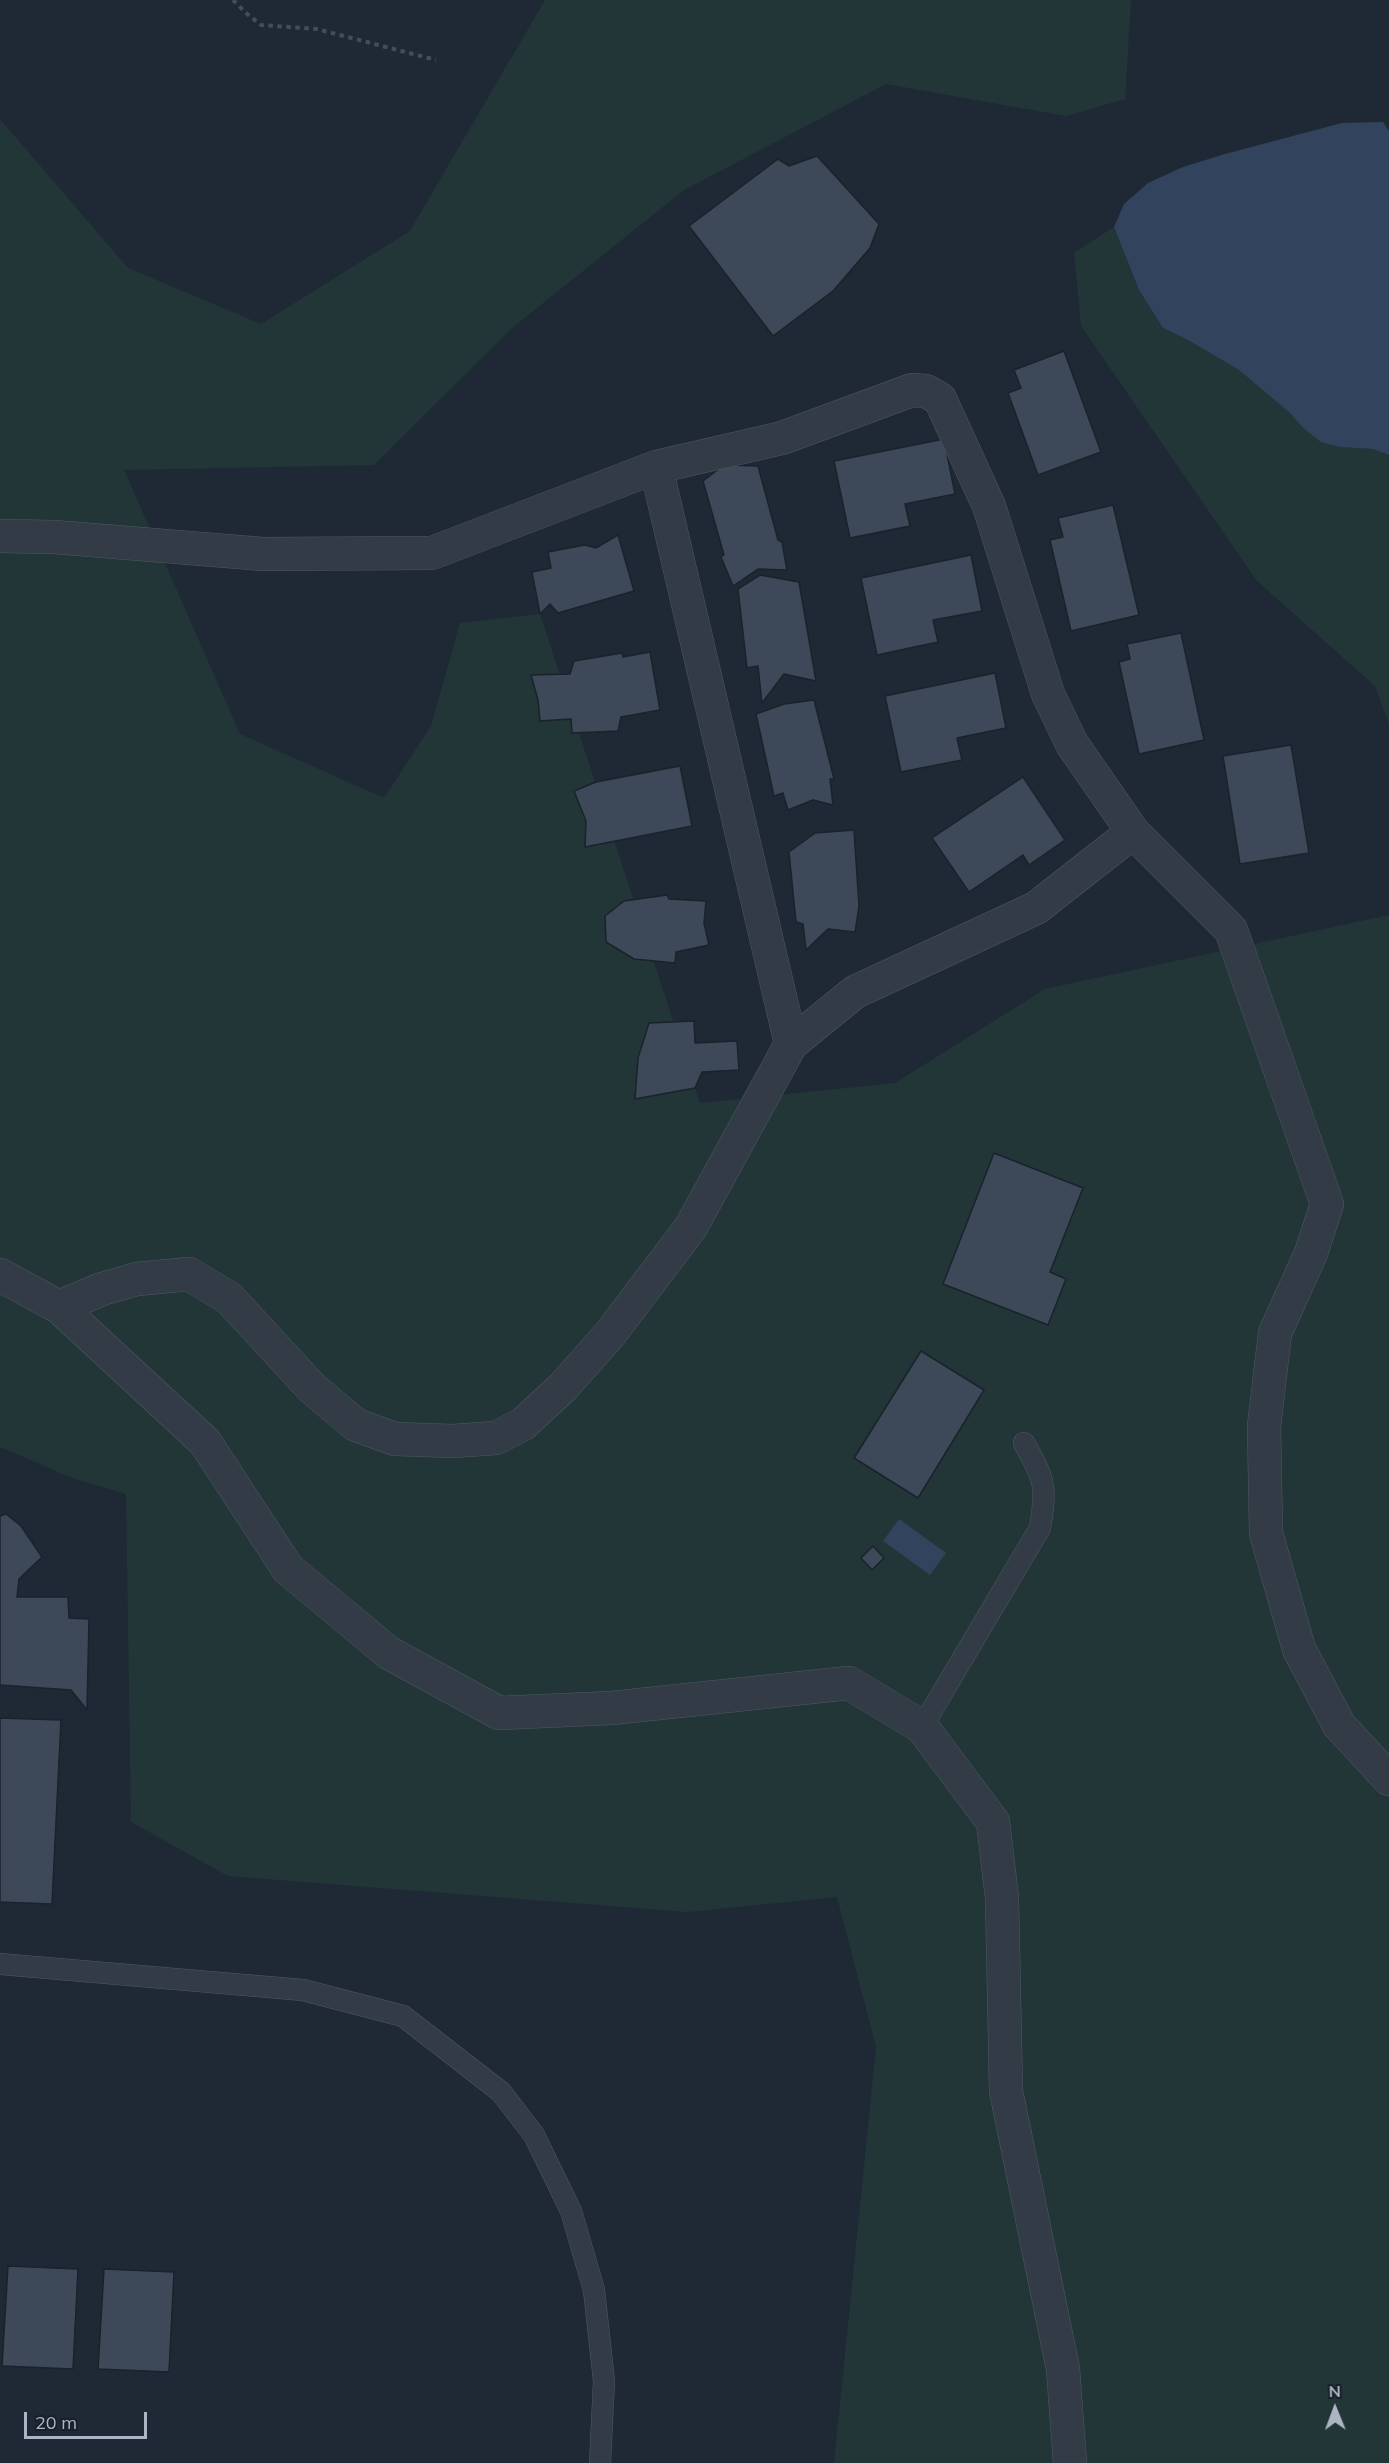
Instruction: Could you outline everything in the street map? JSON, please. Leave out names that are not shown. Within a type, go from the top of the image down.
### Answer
[{"type":"street","points":[[0,536],[54,537],[263,554],[432,553],[657,466],[782,438],[912,390],[926,391],[940,399],[989,506],[1048,694],[1072,744],[1133,832],[1231,930],[1327,1204],[1311,1253],[1275,1333],[1264,1426],[1266,1533],[1299,1649],[1339,1725],[1389,1779]]},
{"type":"street","points":[[657,466],[791,1044]]},
{"type":"street","points":[[59,1307],[102,1289],[137,1279],[189,1274],[229,1298],[312,1388],[356,1425],[395,1439],[453,1441],[496,1438],[524,1424],[563,1387],[610,1334],[691,1227],[791,1044],[855,993],[1036,908],[1133,832]]},
{"type":"street","points":[[0,1275],[59,1307],[205,1442],[288,1569],[389,1653],[499,1713],[612,1708],[849,1683],[922,1726],[993,1822],[1002,1898],[1006,2091],[1063,2369],[1070,2463]]},
{"type":"lane","points":[[922,1726],[1040,1528],[1045,1497],[1042,1473],[1024,1443]]},
{"type":"lane","points":[[0,1964],[303,1990],[403,2016],[501,2092],[534,2135],[571,2211],[594,2290],[604,2381],[600,2463]]},
{"type":"path","points":[[233,0],[261,25],[317,29],[436,60]]},
{"type":"green space","points":[[545,0],[1131,0],[1125,99],[1066,116],[886,84],[684,190],[512,328],[374,465],[124,470],[240,734],[384,798],[431,726],[460,623],[540,614],[700,1103],[895,1083],[1045,989],[1389,915],[1389,2463],[834,2463],[876,2047],[837,1897],[687,1912],[228,1876],[131,1822],[126,1494],[72,1478],[0,1447],[0,119],[128,268],[261,324],[410,231]]},
{"type":"green space","points":[[1114,227],[1139,290],[1163,328],[1239,370],[1290,413],[1302,427],[1340,447],[1373,449],[1389,455],[1389,724],[1375,686],[1257,581],[1081,326],[1074,253]]},
{"type":"water","points":[[1383,122],[1389,131],[1389,455],[1373,449],[1340,447],[1321,442],[1239,370],[1163,328],[1139,290],[1114,227],[1124,204],[1148,183],[1183,167],[1342,123]]},
{"type":"water","points":[[899,1519],[946,1553],[930,1575],[883,1541]]},
{"type":"building","points":[[817,156],[879,224],[870,248],[833,291],[773,336],[689,226],[778,159],[789,166]]},
{"type":"building","points":[[1064,351],[1101,452],[1038,475],[1008,393],[1021,388],[1014,370]]},
{"type":"building","points":[[944,439],[955,494],[905,504],[910,526],[850,538],[834,461]]},
{"type":"building","points":[[724,465],[758,466],[778,540],[782,542],[787,570],[758,569],[733,586],[721,557],[724,555],[703,481]]},
{"type":"building","points":[[1113,505],[1139,615],[1071,631],[1050,540],[1063,537],[1058,518]]},
{"type":"building","points":[[618,535],[634,591],[558,613],[550,604],[540,614],[532,572],[551,568],[548,552],[585,545],[596,548]]},
{"type":"building","points":[[971,555],[982,611],[933,620],[938,642],[877,655],[861,578]]},
{"type":"building","points":[[760,575],[799,582],[816,681],[784,674],[762,703],[758,666],[747,668],[738,589]]},
{"type":"building","points":[[1181,633],[1204,740],[1139,754],[1119,662],[1130,659],[1127,644]]},
{"type":"building","points":[[650,652],[660,710],[621,717],[618,731],[572,733],[571,719],[540,721],[538,700],[531,675],[570,674],[574,661],[622,653],[623,657]]},
{"type":"building","points":[[995,673],[1006,728],[957,738],[962,760],[901,772],[885,696]]},
{"type":"building","points":[[814,700],[834,779],[830,779],[833,805],[813,800],[788,810],[783,793],[774,796],[756,714],[784,704]]},
{"type":"building","points":[[1291,745],[1309,853],[1240,864],[1223,756]]},
{"type":"building","points":[[680,766],[692,826],[585,847],[586,821],[574,791],[596,782]]},
{"type":"building","points":[[1023,777],[1065,840],[1029,865],[1023,855],[969,892],[932,838]]},
{"type":"building","points":[[854,830],[859,906],[855,932],[828,929],[806,950],[803,924],[796,922],[789,852],[815,833]]},
{"type":"building","points":[[667,895],[669,899],[706,901],[704,923],[709,945],[676,952],[675,963],[634,959],[606,942],[605,916],[624,901]]},
{"type":"building","points":[[694,1021],[695,1043],[737,1041],[739,1070],[702,1072],[695,1088],[635,1099],[638,1058],[649,1023]]},
{"type":"building","points":[[994,1153],[1083,1188],[1050,1272],[1066,1279],[1048,1325],[943,1284]]},
{"type":"building","points":[[921,1351],[984,1390],[918,1498],[854,1458]]},
{"type":"building","points":[[6,1514],[21,1526],[42,1557],[19,1579],[17,1597],[68,1597],[69,1618],[89,1619],[87,1710],[71,1690],[0,1685],[0,1516]]},
{"type":"building","points":[[873,1546],[884,1558],[872,1570],[861,1558]]},
{"type":"building","points":[[0,1718],[61,1720],[52,1904],[0,1902]]},
{"type":"building","points":[[8,2266],[78,2269],[73,2369],[2,2366]]},
{"type":"building","points":[[104,2269],[174,2272],[169,2372],[98,2369]]}]
